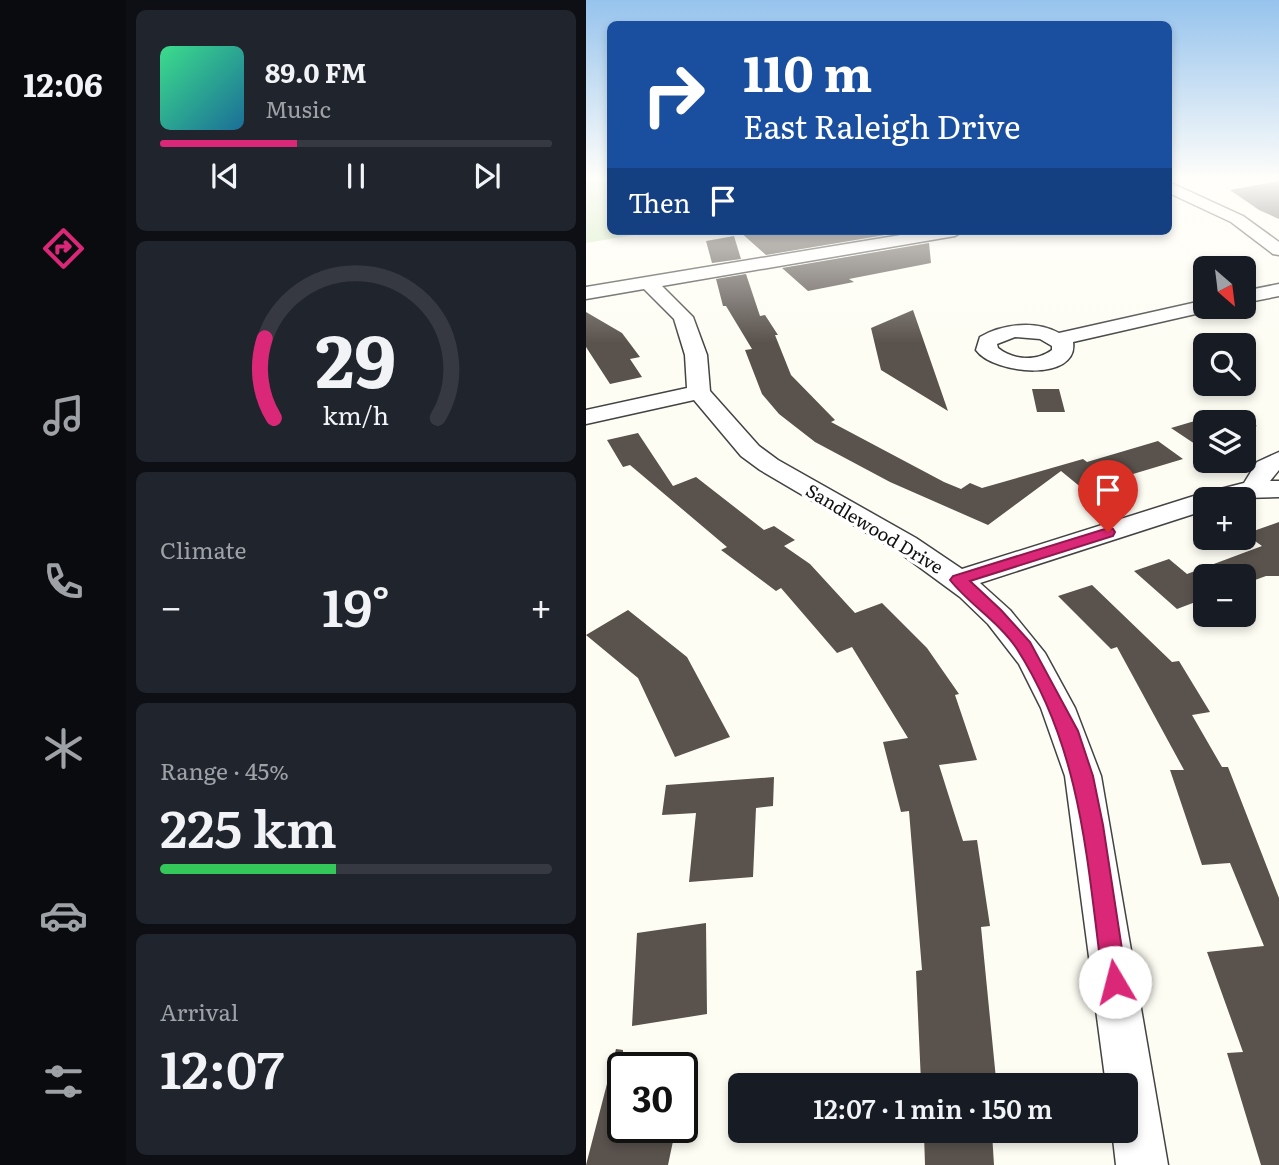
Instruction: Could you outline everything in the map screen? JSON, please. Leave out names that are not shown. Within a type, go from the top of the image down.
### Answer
[{"type":"street","points":[[1257,233],[1279,250]]},
{"type":"street","points":[[586,293],[931,235]]},
{"type":"street","points":[[586,417],[700,392],[696,355],[683,317],[649,283]]},
{"type":"street","points":[[1256,295],[1279,290]]},
{"type":"street","points":[[1058,340],[1193,309]]},
{"type":"street","name":"Sandlewood Drive","points":[[700,392],[750,451],[958,580],[995,614],[1024,646],[1069,731],[1083,776],[1142,1165]]},
{"type":"street","points":[[1267,488],[1257,477],[1279,460]]},
{"type":"street","points":[[958,580],[1193,505]]},
{"type":"green space","points":[[586,233],[633,235],[586,243]]},
{"type":"building","points":[[744,235],[885,235],[766,255]]},
{"type":"building","points":[[734,236],[741,259],[712,263],[706,241]]},
{"type":"building","points":[[929,243],[931,263],[849,279],[854,282],[808,291],[782,268]]},
{"type":"building","points":[[746,274],[760,316],[765,315],[778,335],[775,335],[791,375],[835,420],[831,422],[944,482],[961,489],[970,483],[982,488],[1158,441],[1183,459],[1083,489],[1061,471],[988,525],[890,482],[815,442],[779,414],[762,394],[745,350],[752,349],[726,306],[723,306],[716,279]]},
{"type":"building","points":[[913,310],[948,411],[881,370],[871,328]]},
{"type":"building","points":[[586,312],[622,333],[640,357],[630,359],[642,377],[610,384],[586,347]]},
{"type":"building","points":[[1032,389],[1059,389],[1065,412],[1037,412]]},
{"type":"building","points":[[1193,422],[1193,443],[1171,428]]},
{"type":"building","points":[[638,433],[673,486],[696,477],[764,530],[774,526],[795,540],[784,546],[810,564],[855,613],[882,603],[927,648],[959,694],[955,695],[977,760],[939,765],[963,841],[977,840],[990,926],[981,927],[995,1073],[921,1073],[916,971],[922,970],[909,811],[901,812],[883,742],[908,738],[852,647],[837,653],[781,588],[776,591],[721,550],[727,547],[630,465],[623,467],[607,440]]},
{"type":"building","points":[[1279,522],[1279,576],[1256,580],[1256,564],[1214,564],[1262,546],[1256,542],[1256,530]]},
{"type":"building","points":[[1169,559],[1187,574],[1193,572],[1193,603],[1177,609],[1134,571]]},
{"type":"building","points":[[1092,585],[1172,662],[1179,661],[1210,712],[1192,715],[1222,767],[1228,767],[1279,898],[1279,1165],[1261,1165],[1227,1053],[1243,1052],[1207,952],[1264,946],[1230,863],[1202,865],[1170,770],[1184,770],[1117,647],[1111,649],[1058,596]]},
{"type":"building","points":[[628,610],[687,657],[730,737],[675,757],[638,678],[586,635]]},
{"type":"building","points":[[774,777],[773,806],[756,808],[753,877],[689,882],[696,813],[662,815],[666,785]]},
{"type":"building","points":[[706,923],[707,1014],[632,1026],[637,933]]},
{"type":"building","points":[[607,1084],[607,1143],[673,1143],[668,1165],[586,1165]]},
{"type":"building","points":[[924,1143],[993,1143],[994,1165],[925,1165]]},
{"type":"route","points":[[1108,532],[958,580],[995,614],[1024,646],[1069,731],[1083,776],[1092,825],[1115,982]]}]
